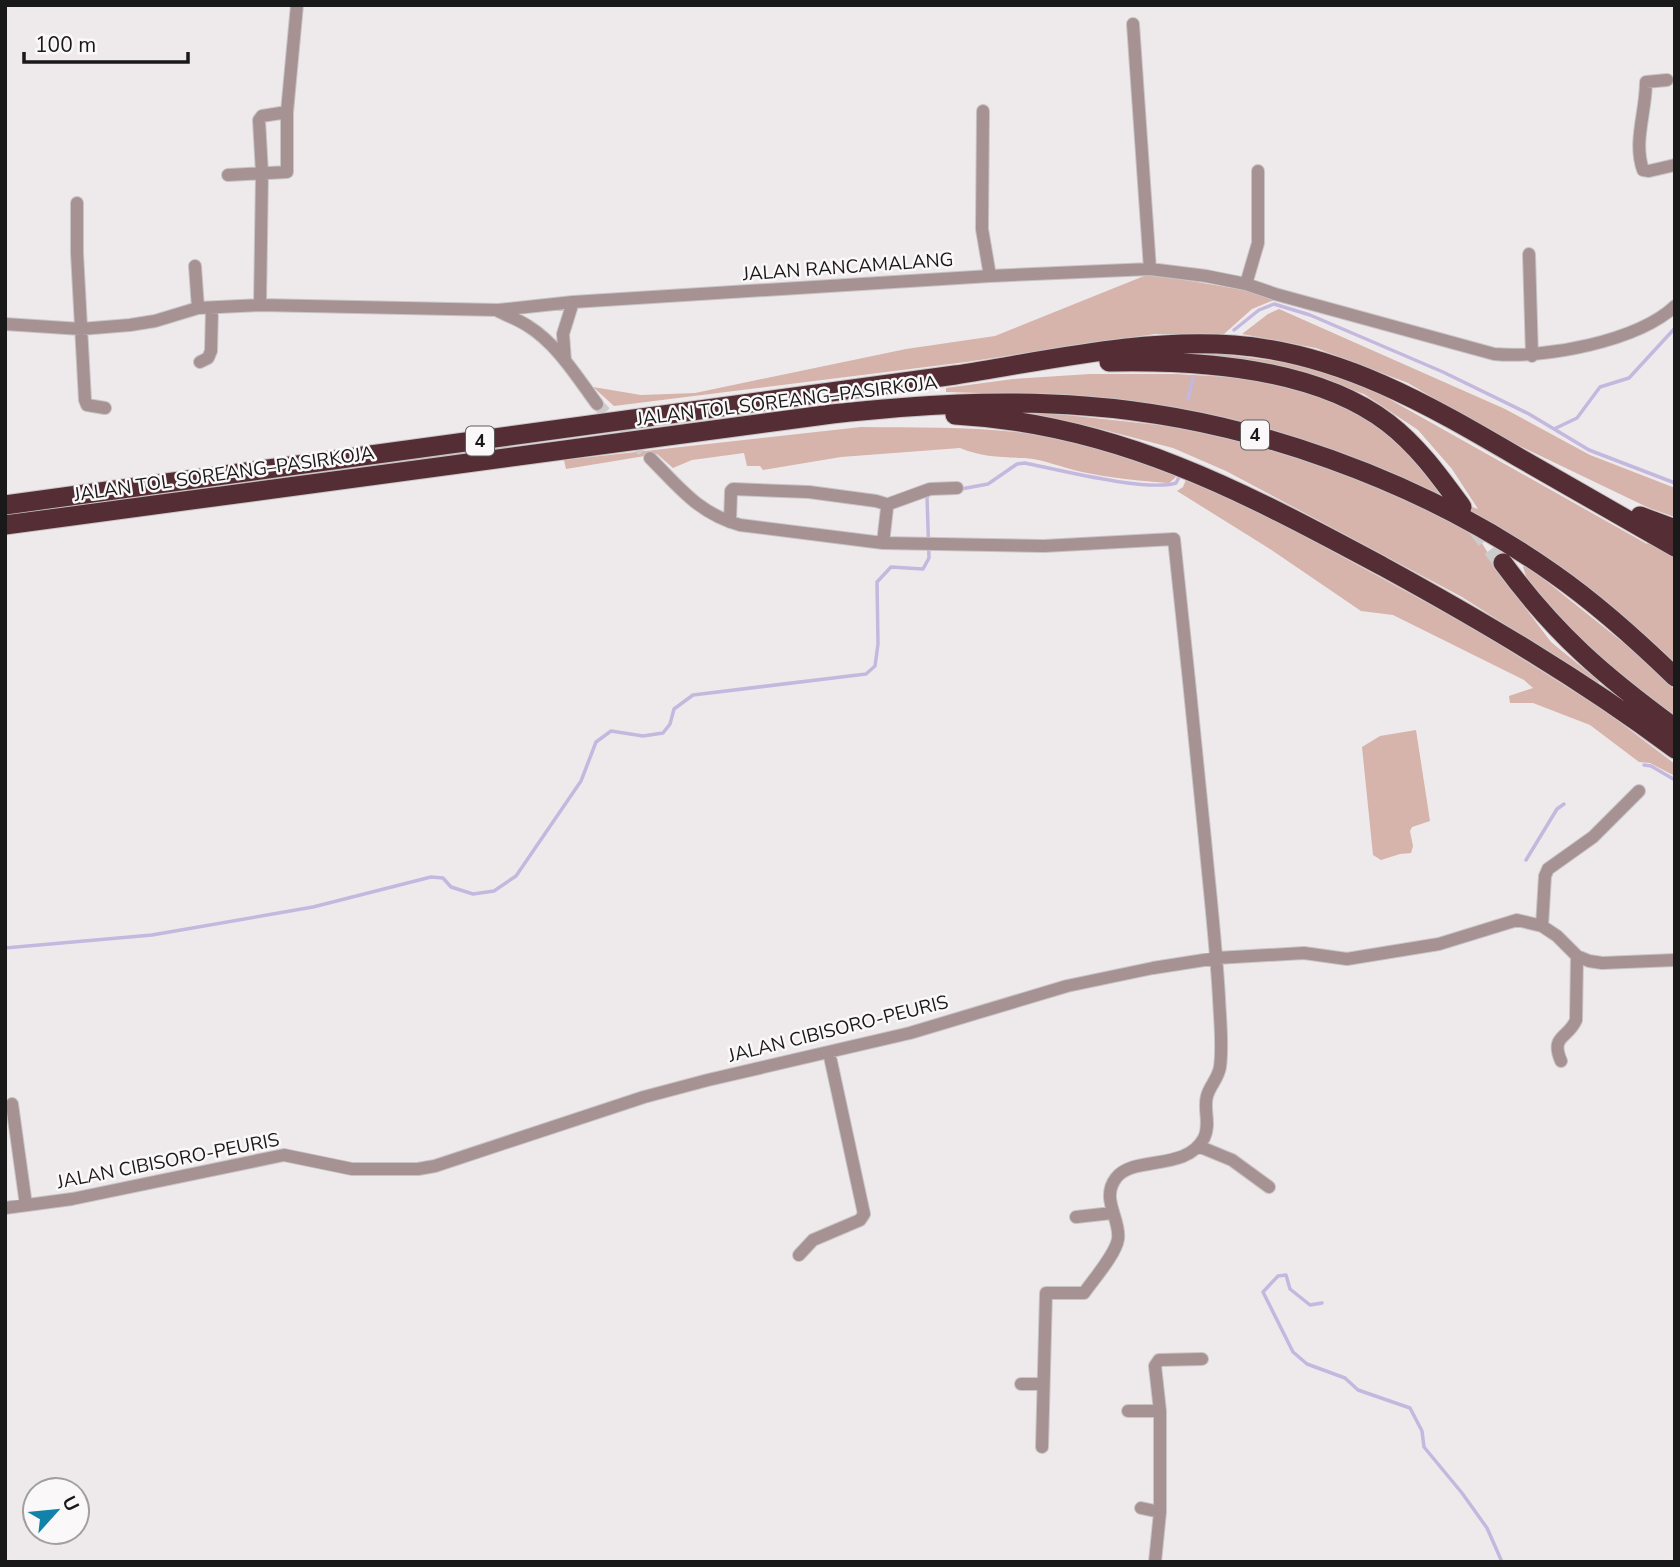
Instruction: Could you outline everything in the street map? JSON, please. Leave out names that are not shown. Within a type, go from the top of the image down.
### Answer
[{"type":"highway","name":"JALAN TOL SOREANG–PASIRKOJA","points":[[5,505],[955,375],[1089,354],[1213,344],[1261,348],[1336,366],[1386,384],[1651,527],[1675,547]]},
{"type":"highway","points":[[955,375],[1082,363],[1142,362],[1235,369],[1300,380],[1343,395],[1388,423],[1428,462],[1462,507]]},
{"type":"highway","name":"JALAN TOL SOREANG–PASIRKOJA","points":[[5,525],[832,414],[937,404],[1063,404],[1157,414],[1258,436],[1336,461],[1451,513],[1534,560],[1630,634],[1675,677]]},
{"type":"highway","points":[[832,414],[922,413],[1008,419],[1093,436],[1164,460],[1284,513],[1602,685],[1675,728]]},
{"type":"highway","points":[[1651,527],[1675,529]]},
{"type":"highway","points":[[1503,563],[1602,685],[1675,748]]},
{"type":"street","points":[[228,175],[287,172],[287,112],[297,5]]},
{"type":"street","points":[[1133,24],[1150,268]]},
{"type":"street","points":[[1667,80],[1646,82],[1645,109],[1638,139],[1643,170],[1675,164]]},
{"type":"street","points":[[983,111],[982,229],[990,276]]},
{"type":"street","points":[[260,305],[260,117],[287,112]]},
{"type":"street","points":[[1246,284],[1258,243],[1258,170]]},
{"type":"street","points":[[77,203],[85,403],[105,408]]},
{"type":"street","points":[[1529,254],[1532,356]]},
{"type":"street","points":[[195,265],[198,308]]},
{"type":"street","name":"JALAN RANCAMALANG","points":[[5,324],[81,329],[155,321],[198,308],[212,319],[260,305],[498,310],[573,302],[1150,268],[1246,284],[1275,295],[1494,354],[1532,356],[1619,337],[1654,323],[1675,306]]},
{"type":"street","points":[[565,361],[563,334],[573,302]]},
{"type":"street","points":[[498,310],[529,326],[565,361],[597,404]]},
{"type":"street","points":[[200,362],[211,355],[212,319]]},
{"type":"street","points":[[650,458],[699,507],[730,522],[883,543],[1044,546],[1174,539],[1217,958],[1220,1069],[1208,1095],[1208,1126],[1205,1137],[1198,1146],[1171,1162],[1122,1172],[1115,1179],[1110,1194],[1111,1213],[1117,1228],[1117,1244],[1084,1293],[1046,1293],[1042,1447]]},
{"type":"street","points":[[730,522],[733,489],[809,492],[876,501],[886,505],[930,489],[957,488]]},
{"type":"street","points":[[883,543],[886,505]]},
{"type":"street","points":[[1639,791],[1593,837],[1548,869],[1545,877],[1542,926],[1557,936],[1577,956],[1602,963],[1675,960]]},
{"type":"street","name":"JALAN CIBISORO-PEURIS","points":[[5,1208],[72,1199],[285,1155],[352,1169],[418,1169],[435,1166],[643,1097],[910,1033],[1067,986],[1217,958],[1304,953],[1347,959],[1440,944],[1517,920],[1542,926]]},
{"type":"street","points":[[1561,1061],[1558,1041],[1572,1028],[1576,1020],[1577,956]]},
{"type":"street","points":[[799,1255],[813,1240],[860,1220],[863,1213],[829,1052]]},
{"type":"street","points":[[12,1104],[26,1205]]},
{"type":"street","points":[[1198,1146],[1232,1160],[1269,1187]]},
{"type":"street","points":[[1076,1217],[1111,1213]]},
{"type":"street","points":[[1155,1562],[1160,1513],[1160,1411],[1155,1366],[1157,1362],[1202,1359]]},
{"type":"street","points":[[1021,1384],[1043,1384]]},
{"type":"street","points":[[1128,1411],[1160,1411]]},
{"type":"street","points":[[1141,1508],[1160,1513]]},
{"type":"shaded area","points":[[1149,274],[1256,292],[1274,300],[1252,309],[1224,334],[1155,334],[966,362],[614,406],[593,387],[641,395],[695,393],[906,349],[995,336]]},
{"type":"shaded area","points":[[1279,309],[1505,409],[1590,455],[1675,488],[1675,517],[1649,508],[1495,434],[1408,383],[1316,348],[1242,334]]},
{"type":"shaded area","points":[[1213,353],[1300,364],[1366,386],[1647,544],[1656,532],[1675,537],[1675,666],[1632,626],[1381,472],[1044,395],[946,392],[946,388],[1013,379],[1090,374],[1176,374],[1246,378],[1301,385],[1377,419],[1455,501],[1478,509],[1452,469],[1418,430],[1364,394],[1301,373],[1127,355]]},
{"type":"shaded area","points":[[1020,410],[1195,429],[1296,456],[1408,501],[1477,535],[1505,581],[1551,642],[1600,682],[1597,683],[1462,597],[1226,471],[1173,448],[1093,427],[1020,414]]},
{"type":"shaded area","points":[[861,427],[972,429],[1038,435],[1091,446],[1177,472],[1169,483],[1136,480],[1082,472],[1031,459],[983,455],[960,448],[841,457],[763,470],[760,466],[747,466],[744,453],[692,460],[673,468],[657,454],[566,469],[564,460]]},
{"type":"shaded area","points":[[1187,477],[1253,508],[1473,628],[1605,711],[1675,764],[1675,776],[1650,763],[1639,762],[1590,725],[1533,703],[1510,703],[1509,696],[1533,688],[1524,680],[1393,615],[1361,611],[1270,549],[1177,491],[1183,487]]},
{"type":"shaded area","points":[[1526,565],[1635,652],[1675,690],[1675,719],[1624,684],[1556,618],[1528,582],[1523,567]]},
{"type":"shaded area","points":[[1416,730],[1430,821],[1412,827],[1411,853],[1381,860],[1373,855],[1362,747],[1380,736]]},
{"type":"waterway","points":[[1234,330],[1259,310],[1274,304],[1310,315],[1443,372],[1529,414],[1589,450],[1675,483]]},
{"type":"waterway","points":[[1554,429],[1577,418],[1600,387],[1629,378],[1675,328]]},
{"type":"waterway","points":[[1188,399],[1193,378]]},
{"type":"waterway","points":[[961,489],[988,484],[1017,464],[1025,463],[1145,485],[1176,483],[1180,475]]},
{"type":"waterway","points":[[5,948],[152,935],[313,907],[431,877],[443,878],[451,887],[473,894],[494,891],[516,876],[581,781],[596,742],[611,731],[643,736],[663,733],[670,724],[674,709],[693,695],[866,674],[875,666],[878,644],[877,582],[891,567],[923,569],[929,558],[927,497],[930,494]]},
{"type":"waterway","points":[[1644,765],[1651,766],[1675,780]]},
{"type":"waterway","points":[[1526,860],[1557,809],[1564,804]]},
{"type":"waterway","points":[[1322,1303],[1310,1305],[1290,1289],[1286,1275],[1278,1276],[1263,1292],[1293,1352],[1307,1364],[1345,1378],[1358,1390],[1410,1408],[1422,1431],[1424,1447],[1487,1528],[1502,1562]]},
{"type":"tunnel","points":[[597,404],[650,458]]},
{"type":"tunnel","points":[[1475,525],[1503,563]]}]
